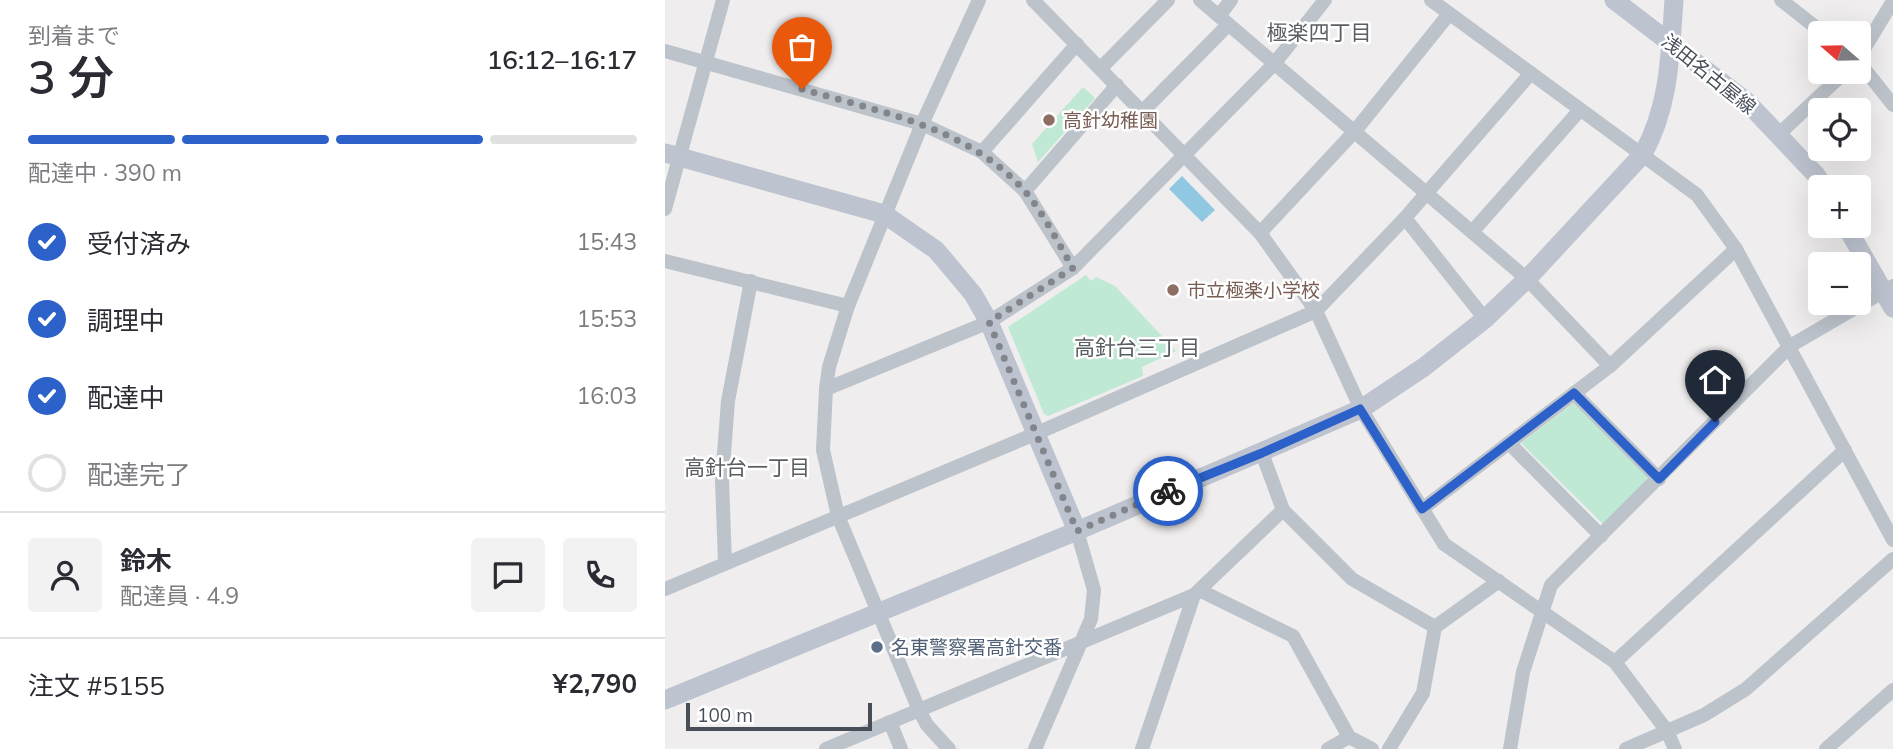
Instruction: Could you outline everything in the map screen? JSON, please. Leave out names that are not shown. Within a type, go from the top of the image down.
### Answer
[{"type":"street","points":[[665,209],[672,155],[706,62],[723,0]]},
{"type":"street","points":[[949,749],[927,725],[919,710],[838,516],[823,450],[829,367],[848,306],[922,124],[979,0]]},
{"type":"street","points":[[1033,0],[1261,233],[1316,311],[1360,409],[1444,544],[1615,662],[1667,732],[1675,749]]},
{"type":"street","points":[[1101,68],[1168,0]]},
{"type":"street","points":[[1200,0],[1527,279],[1610,366]]},
{"type":"street","points":[[1142,112],[1224,20],[1231,0]]},
{"type":"street","points":[[826,388],[989,322],[1073,268],[1274,64],[1325,0]]},
{"type":"street","points":[[1431,0],[1697,195],[1736,249],[1893,540]]},
{"type":"street","name":"浅田名古屋線","points":[[1614,0],[1746,101],[1816,175]]},
{"type":"street","points":[[665,700],[1262,453],[1360,409],[1424,367],[1485,319],[1527,279],[1643,154],[1656,130],[1664,103],[1674,0]]},
{"type":"street","points":[[1781,0],[1808,21]]},
{"type":"street","points":[[1871,39],[1893,1]]},
{"type":"street","points":[[1261,233],[1355,131],[1449,14]]},
{"type":"street","points":[[982,152],[1077,44]]},
{"type":"street","points":[[665,51],[922,124],[982,152],[1025,191],[1073,268]]},
{"type":"street","points":[[665,589],[1035,434],[1316,311],[1405,218],[1531,72]]},
{"type":"street","points":[[1871,76],[1893,105]]},
{"type":"street","points":[[1778,135],[1832,84]]},
{"type":"street","points":[[1025,191],[1117,85]]},
{"type":"street","points":[[1472,232],[1580,110]]},
{"type":"street","points":[[672,155],[884,214],[936,250],[973,294],[989,322],[1077,531],[1094,590],[1091,619],[1035,749]]},
{"type":"street","points":[[1405,218],[1485,319]]},
{"type":"street","points":[[1510,749],[1523,672],[1551,585],[1790,346],[1890,295],[1854,238]]},
{"type":"street","points":[[1422,509],[1610,366],[1736,249]]},
{"type":"street","points":[[665,261],[848,306]]},
{"type":"street","points":[[725,563],[722,480],[728,401],[751,281]]},
{"type":"street","points":[[1574,393],[1659,479]]},
{"type":"street","points":[[1509,443],[1601,536]]},
{"type":"street","points":[[1615,662],[1845,450]]},
{"type":"street","points":[[1262,453],[1283,510],[1352,579],[1435,627]]},
{"type":"street","points":[[826,749],[1198,593],[1283,510]]},
{"type":"street","points":[[1626,749],[1704,715],[1746,689],[1893,559]]},
{"type":"street","points":[[1389,749],[1423,693],[1435,627],[1499,581]]},
{"type":"street","points":[[1198,593],[1293,636],[1349,737],[1372,749]]},
{"type":"street","points":[[1142,749],[1198,593]]},
{"type":"street","points":[[1826,749],[1893,690]]},
{"type":"street","points":[[890,722],[901,749]]},
{"type":"street","points":[[1328,749],[1349,737]]},
{"type":"green space","points":[[1083,87],[1095,98],[1038,162],[1032,144]]},
{"type":"green space","points":[[1086,275],[1091,281],[1096,277],[1115,286],[1176,351],[1142,367],[1143,376],[1048,416],[1044,414],[1008,327]]},
{"type":"green space","points":[[1576,401],[1647,474],[1648,480],[1603,524],[1521,443]]},
{"type":"water","points":[[1182,176],[1215,210],[1202,222],[1169,189]]},
{"type":"way so far","points":[[802,89],[922,124],[982,152],[1025,191],[1073,268],[989,322],[1077,531],[1168,491]]},
{"type":"place","name":"高針幼稚園","points":[[1049,120]]},
{"type":"place","name":"市立極楽小学校","points":[[1173,290]]},
{"type":"place","name":"名東警察署高針交番","points":[[877,647]]},
{"type":"district","name":"極楽四丁目","points":[[1319,33]]},
{"type":"district","name":"高針台三丁目","points":[[1137,348]]},
{"type":"district","name":"高針台一丁目","points":[[747,468]]},
{"type":"route","points":[[1168,491],[1360,409],[1422,509],[1574,393],[1659,479],[1715,422]]}]
